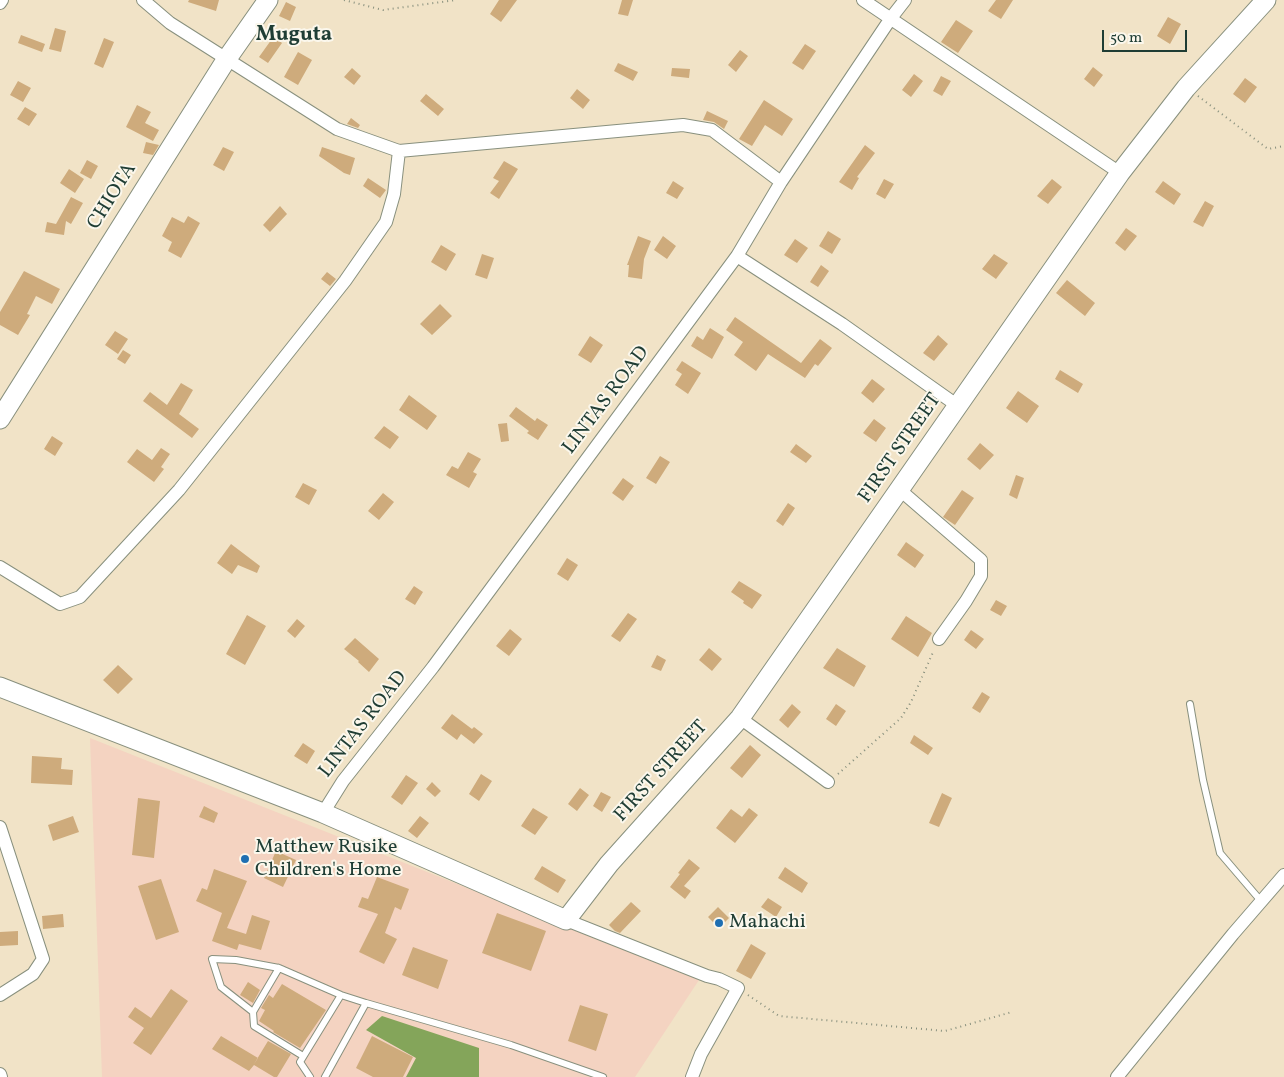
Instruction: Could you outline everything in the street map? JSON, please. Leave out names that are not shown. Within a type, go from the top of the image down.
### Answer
[{"type":"street","points":[[143,0],[170,23],[337,129],[399,151],[683,125],[712,130],[781,182]]},
{"type":"street","name":"CHIOTA","points":[[0,419],[226,60],[268,0]]},
{"type":"street","points":[[863,0],[1120,173]]},
{"type":"street","name":"LINTAS ROAD","points":[[322,813],[343,781],[433,667],[737,256],[781,182],[905,0]]},
{"type":"street","name":"FIRST STREET","points":[[566,920],[610,864],[740,718],[1120,173],[1186,88],[1266,0]]},
{"type":"street","points":[[0,567],[60,604],[80,597],[179,490],[345,281],[386,222],[394,194],[399,151]]},
{"type":"street","points":[[737,256],[842,324],[958,406]]},
{"type":"street","points":[[900,490],[981,560],[981,576],[939,639]]},
{"type":"street","points":[[0,687],[322,813],[566,920],[738,988],[701,1054],[692,1077]]},
{"type":"street","points":[[740,718],[828,782]]},
{"type":"street","points":[[0,827],[43,959],[33,974],[0,995]]},
{"type":"street","points":[[1117,1077],[1284,874]]},
{"type":"lane","points":[[1190,704],[1203,780],[1220,853],[1261,901]]},
{"type":"lane","points":[[253,1012],[221,987],[212,959],[236,960],[279,968],[341,995],[511,1045],[603,1077]]},
{"type":"lane","points":[[279,968],[253,1012],[254,1026],[303,1056]]},
{"type":"lane","points":[[310,1077],[300,1062],[341,995]]},
{"type":"lane","points":[[325,1077],[366,1003]]},
{"type":"path","points":[[344,0],[383,10],[456,0]]},
{"type":"path","points":[[1186,88],[1268,149],[1284,146]]},
{"type":"path","points":[[828,782],[901,718],[911,702],[939,639]]},
{"type":"path","points":[[738,988],[780,1016],[945,1031],[1012,1012]]},
{"type":"shaded area","name":"Matthew Rusike Children's Home","points":[[90,738],[699,980],[635,1077],[102,1077]]},
{"type":"green space","points":[[382,1016],[479,1048],[479,1077],[406,1077],[416,1058],[366,1030]]},
{"type":"building","points":[[189,0],[219,0],[216,11],[188,2]]},
{"type":"building","points":[[499,0],[517,0],[501,22],[490,14]]},
{"type":"building","points":[[622,0],[633,0],[628,16],[618,14]]},
{"type":"building","points":[[996,0],[1013,0],[1001,19],[988,11]]},
{"type":"building","points":[[286,2],[296,7],[290,21],[279,16]]},
{"type":"building","points":[[1168,17],[1181,24],[1170,44],[1157,36]]},
{"type":"building","points":[[956,20],[973,31],[958,53],[941,42]]},
{"type":"building","points":[[55,28],[66,31],[61,52],[49,49]]},
{"type":"building","points":[[21,35],[45,44],[42,52],[18,43]]},
{"type":"building","points":[[274,36],[282,43],[268,63],[259,57]]},
{"type":"building","points":[[104,38],[114,42],[103,68],[94,64]]},
{"type":"building","points":[[805,44],[816,51],[803,70],[792,63]]},
{"type":"building","points":[[740,50],[748,56],[736,72],[728,65]]},
{"type":"building","points":[[298,52],[312,60],[298,85],[284,77]]},
{"type":"building","points":[[618,63],[638,72],[633,81],[614,71]]},
{"type":"building","points":[[1093,67],[1103,75],[1094,87],[1084,79]]},
{"type":"building","points":[[352,68],[361,76],[354,85],[344,77]]},
{"type":"building","points":[[672,68],[690,69],[689,78],[671,76]]},
{"type":"building","points":[[914,74],[923,81],[911,97],[902,90]]},
{"type":"building","points":[[941,76],[951,81],[942,96],[933,91]]},
{"type":"building","points":[[1245,78],[1257,87],[1245,103],[1233,94]]},
{"type":"building","points":[[18,81],[31,88],[23,102],[10,95]]},
{"type":"building","points":[[577,89],[590,100],[583,109],[570,98]]},
{"type":"building","points":[[426,94],[444,109],[438,116],[420,101]]},
{"type":"building","points":[[764,100],[793,119],[782,136],[765,125],[752,146],[739,139]]},
{"type":"building","points":[[137,105],[151,112],[145,123],[159,130],[153,141],[126,127]]},
{"type":"building","points":[[25,107],[37,114],[29,126],[17,119]]},
{"type":"building","points":[[707,111],[728,121],[724,129],[714,122],[703,120]]},
{"type":"building","points":[[351,118],[360,125],[358,128],[347,124]]},
{"type":"building","points":[[146,142],[159,145],[153,155],[143,153]]},
{"type":"building","points":[[865,145],[875,153],[857,177],[859,178],[852,190],[839,182]]},
{"type":"building","points":[[223,147],[234,152],[224,171],[213,165]]},
{"type":"building","points":[[322,147],[355,158],[350,175],[319,156]]},
{"type":"building","points":[[87,160],[98,166],[91,179],[80,173]]},
{"type":"building","points":[[504,161],[518,169],[499,199],[490,193],[499,181],[493,178]]},
{"type":"building","points":[[69,169],[84,179],[75,193],[60,183]]},
{"type":"building","points":[[368,178],[386,190],[380,198],[363,186]]},
{"type":"building","points":[[884,179],[894,184],[885,199],[876,194]]},
{"type":"building","points":[[1052,179],[1062,187],[1048,204],[1037,196]]},
{"type":"building","points":[[673,181],[684,188],[677,199],[666,193]]},
{"type":"building","points":[[1163,181],[1181,194],[1174,205],[1155,192]]},
{"type":"building","points":[[71,197],[83,203],[71,224],[66,221],[64,235],[45,232],[47,222],[56,224]]},
{"type":"building","points":[[1205,201],[1214,206],[1203,227],[1193,222]]},
{"type":"building","points":[[280,206],[287,214],[270,232],[263,225]]},
{"type":"building","points":[[188,216],[200,223],[181,258],[168,251],[172,242],[162,236],[172,217],[184,223]]},
{"type":"building","points":[[1126,228],[1137,236],[1125,251],[1115,243]]},
{"type":"building","points":[[828,231],[841,239],[832,254],[819,246]]},
{"type":"building","points":[[638,236],[651,241],[644,259],[642,279],[628,277],[629,265],[627,265]]},
{"type":"building","points":[[663,236],[676,246],[667,259],[654,250]]},
{"type":"building","points":[[795,239],[808,248],[797,263],[784,255]]},
{"type":"building","points":[[441,245],[456,254],[446,271],[431,262]]},
{"type":"building","points":[[482,254],[494,258],[487,279],[475,275]]},
{"type":"building","points":[[994,254],[1008,263],[996,279],[982,269]]},
{"type":"building","points":[[821,265],[829,271],[818,287],[810,282]]},
{"type":"building","points":[[24,271],[60,289],[52,304],[36,296],[27,314],[30,315],[18,335],[0,325],[0,312]]},
{"type":"building","points":[[327,272],[336,279],[330,286],[321,279]]},
{"type":"building","points":[[1067,280],[1095,303],[1085,316],[1056,293]]},
{"type":"building","points":[[440,304],[452,316],[432,335],[420,324]]},
{"type":"building","points":[[735,317],[801,363],[820,339],[832,348],[818,366],[815,364],[805,378],[768,354],[756,371],[734,355],[743,342],[726,330]]},
{"type":"building","points":[[710,328],[724,337],[712,359],[691,346],[697,336],[703,340]]},
{"type":"building","points":[[115,331],[128,339],[118,354],[105,345]]},
{"type":"building","points":[[938,335],[948,344],[934,361],[923,353]]},
{"type":"building","points":[[590,336],[603,345],[591,363],[578,355]]},
{"type":"building","points":[[123,350],[131,355],[125,364],[117,359]]},
{"type":"building","points":[[682,361],[701,373],[688,394],[675,385],[682,374],[676,370]]},
{"type":"building","points":[[1060,370],[1083,384],[1078,393],[1055,379]]},
{"type":"building","points":[[872,379],[885,389],[873,403],[861,393]]},
{"type":"building","points":[[181,383],[193,390],[179,414],[199,429],[192,438],[143,401],[150,392],[167,405]]},
{"type":"building","points":[[1018,391],[1039,406],[1027,423],[1006,408]]},
{"type":"building","points":[[409,395],[437,416],[427,430],[399,410]]},
{"type":"building","points":[[516,407],[535,421],[537,418],[548,425],[538,440],[527,433],[529,431],[509,416]]},
{"type":"building","points":[[874,419],[886,428],[876,442],[863,433]]},
{"type":"building","points":[[507,423],[509,441],[501,442],[498,424]]},
{"type":"building","points":[[384,426],[399,437],[390,449],[374,438]]},
{"type":"building","points":[[52,436],[63,443],[55,456],[44,449]]},
{"type":"building","points":[[980,443],[994,455],[980,470],[967,459]]},
{"type":"building","points":[[796,444],[812,456],[806,463],[790,452]]},
{"type":"building","points":[[161,448],[170,454],[161,467],[164,469],[154,482],[127,462],[137,449],[152,460]]},
{"type":"building","points":[[468,452],[481,459],[473,472],[477,474],[469,488],[446,475],[452,466],[458,469]]},
{"type":"building","points":[[660,456],[670,462],[656,484],[646,478]]},
{"type":"building","points":[[1016,475],[1024,478],[1017,499],[1009,495]]},
{"type":"building","points":[[623,478],[634,486],[623,501],[612,493]]},
{"type":"building","points":[[303,483],[317,490],[309,505],[295,497]]},
{"type":"building","points":[[962,490],[974,498],[955,525],[943,517]]},
{"type":"building","points":[[383,493],[394,502],[379,520],[368,511]]},
{"type":"building","points":[[788,503],[795,508],[783,526],[776,521]]},
{"type":"building","points":[[906,542],[924,555],[915,568],[897,555]]},
{"type":"building","points":[[231,544],[260,566],[257,573],[238,565],[232,574],[217,563]]},
{"type":"building","points":[[567,558],[578,565],[568,581],[557,574]]},
{"type":"building","points":[[739,581],[762,595],[752,609],[731,592]]},
{"type":"building","points":[[414,586],[423,592],[415,605],[405,599]]},
{"type":"building","points":[[996,600],[1007,606],[1001,616],[990,610]]},
{"type":"building","points":[[628,613],[637,619],[620,642],[611,636]]},
{"type":"building","points":[[247,615],[266,626],[245,665],[226,654]]},
{"type":"building","points":[[906,616],[932,633],[918,657],[891,639]]},
{"type":"building","points":[[297,619],[305,626],[295,638],[287,631]]},
{"type":"building","points":[[510,629],[522,639],[509,656],[496,646]]},
{"type":"building","points":[[971,630],[984,639],[976,649],[964,640]]},
{"type":"building","points":[[355,638],[379,659],[369,672],[344,649]]},
{"type":"building","points":[[709,648],[722,659],[712,671],[699,660]]},
{"type":"building","points":[[837,648],[866,666],[854,687],[823,668]]},
{"type":"building","points":[[657,655],[666,660],[661,671],[651,667]]},
{"type":"building","points":[[118,665],[133,679],[118,694],[103,680]]},
{"type":"building","points":[[982,692],[990,697],[980,713],[972,708]]},
{"type":"building","points":[[792,704],[801,712],[788,728],[779,720]]},
{"type":"building","points":[[836,704],[846,711],[836,726],[826,719]]},
{"type":"building","points":[[452,714],[472,729],[474,727],[483,734],[474,744],[461,734],[457,740],[441,728]]},
{"type":"building","points":[[914,735],[933,748],[928,755],[910,743]]},
{"type":"building","points":[[303,743],[315,751],[307,764],[294,756]]},
{"type":"building","points":[[750,745],[761,755],[742,778],[730,768]]},
{"type":"building","points":[[32,756],[62,758],[61,769],[73,770],[72,785],[31,783]]},
{"type":"building","points":[[481,774],[492,781],[479,801],[469,794]]},
{"type":"building","points":[[406,775],[418,783],[402,805],[391,797]]},
{"type":"building","points":[[432,782],[441,791],[435,797],[426,789]]},
{"type":"building","points":[[580,788],[589,795],[577,811],[568,804]]},
{"type":"building","points":[[601,792],[611,797],[602,812],[593,806]]},
{"type":"building","points":[[942,793],[952,798],[939,827],[929,823]]},
{"type":"building","points":[[138,798],[160,801],[154,858],[132,855]]},
{"type":"building","points":[[204,806],[218,813],[214,823],[199,817]]},
{"type":"building","points":[[533,808],[548,817],[535,835],[521,826]]},
{"type":"building","points":[[749,808],[758,815],[735,843],[716,828],[731,809],[742,817]]},
{"type":"building","points":[[73,816],[79,832],[53,841],[48,825]]},
{"type":"building","points":[[420,816],[429,823],[417,838],[408,831]]},
{"type":"building","points":[[276,851],[296,860],[283,887],[264,878]]},
{"type":"building","points":[[689,859],[700,868],[684,886],[691,891],[685,899],[670,887]]},
{"type":"building","points":[[542,866],[566,880],[558,893],[534,879]]},
{"type":"building","points":[[785,867],[808,883],[802,893],[778,878]]},
{"type":"building","points":[[214,869],[247,881],[227,928],[246,934],[252,915],[270,921],[261,950],[239,944],[237,950],[212,941],[222,913],[196,901],[202,888],[207,890]]},
{"type":"building","points":[[377,877],[409,889],[401,910],[395,907],[385,933],[397,939],[384,964],[359,952],[378,914],[358,907],[362,897],[368,899]]},
{"type":"building","points":[[161,879],[179,932],[156,940],[138,886]]},
{"type":"building","points":[[768,898],[782,907],[776,917],[761,907]]},
{"type":"building","points":[[631,902],[641,911],[620,933],[615,931],[609,925]]},
{"type":"building","name":"Mahachi","points":[[718,907],[729,918],[719,928],[708,917]]},
{"type":"building","points":[[497,913],[546,931],[531,971],[482,953]]},
{"type":"building","points":[[63,914],[64,927],[43,929],[42,916]]},
{"type":"building","points":[[18,931],[18,945],[0,946],[0,932]]},
{"type":"building","points":[[751,944],[766,953],[751,979],[736,971]]},
{"type":"building","points":[[413,947],[448,960],[438,989],[402,975]]},
{"type":"building","points":[[248,982],[260,990],[253,1003],[240,995]]},
{"type":"building","points":[[282,984],[326,1010],[300,1048],[259,1021],[265,1010],[261,1008],[269,995],[273,998]]},
{"type":"building","points":[[171,989],[188,1001],[151,1055],[133,1043],[144,1028],[128,1017],[135,1007],[151,1018]]},
{"type":"building","points":[[580,1005],[608,1014],[596,1051],[568,1041]]},
{"type":"building","points":[[221,1036],[258,1058],[268,1041],[291,1054],[277,1077],[254,1065],[249,1071],[212,1049]]},
{"type":"building","points":[[372,1036],[413,1057],[403,1077],[373,1077],[356,1068]]},
{"type":"place","name":"Matthew Rusike Children's Home","points":[[245,859]]},
{"type":"place","name":"Mahachi","points":[[719,923]]},
{"type":"district","name":"Muguta","points":[[294,36]]}]
